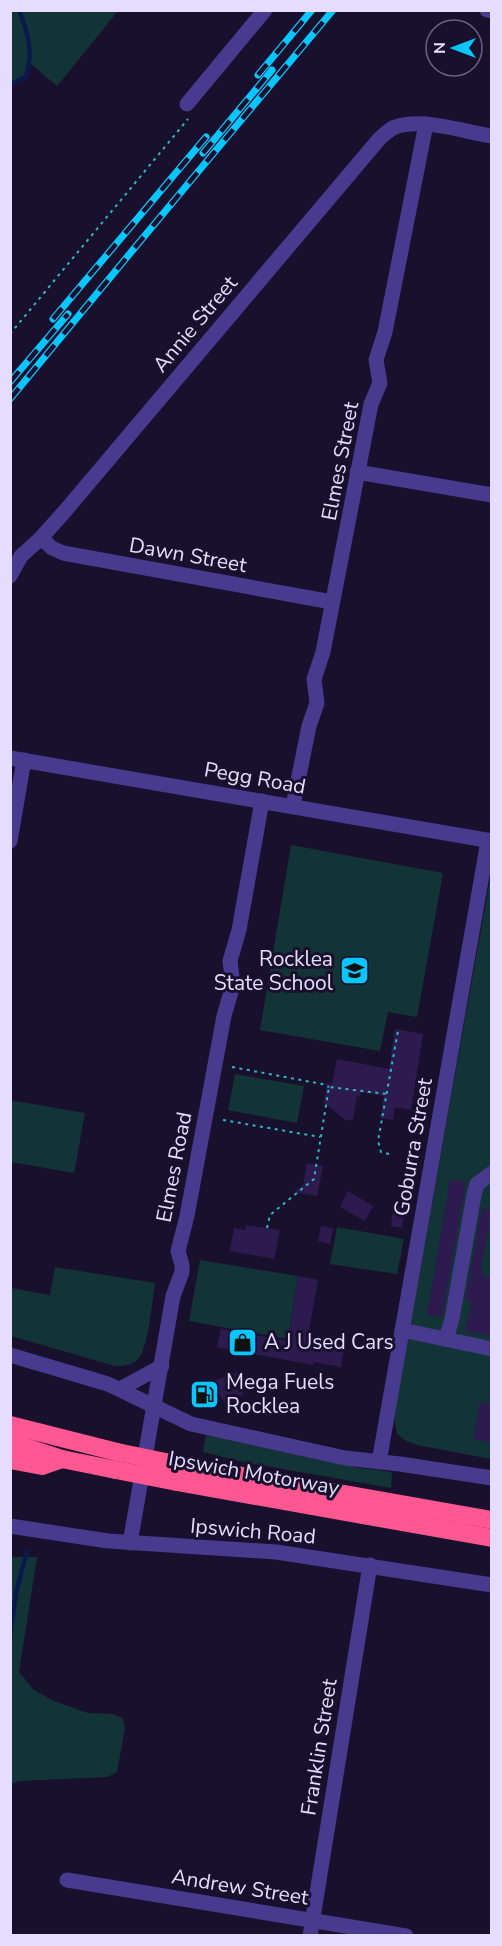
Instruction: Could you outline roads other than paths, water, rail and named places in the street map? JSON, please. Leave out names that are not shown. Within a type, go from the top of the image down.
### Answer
[{"type":"highway","name":"Ipswich Motorway","points":[[10,1425],[117,1461],[492,1538]]},
{"type":"highway","name":"Ipswich Motorway","points":[[10,1443],[62,1459],[117,1461]]},
{"type":"highway","points":[[10,1460],[42,1467],[62,1459]]},
{"type":"highway","name":"Ipswich Motorway","points":[[179,1474],[492,1520]]},
{"type":"street","points":[[187,104],[265,10]]},
{"type":"street","points":[[487,10],[492,11]]},
{"type":"street","name":"Annie Street","points":[[10,576],[17,561],[41,538],[380,138],[394,127],[409,124],[426,124],[492,136]]},
{"type":"street","name":"Elmes Street","points":[[293,806],[309,726],[317,702],[314,679],[323,652],[371,404],[380,383],[376,355],[385,332],[426,124]]},
{"type":"street","points":[[357,472],[492,495]]},
{"type":"street","name":"Dawn Street","points":[[41,538],[52,548],[63,553],[332,603]]},
{"type":"street","points":[[10,841],[17,759]]},
{"type":"street","name":"Pegg Road","points":[[17,759],[490,841]]},
{"type":"street","name":"Elmes Road","points":[[130,1543],[173,1296],[182,1272],[178,1248],[187,1216],[224,1016],[232,988],[230,961],[239,930],[262,801]]},
{"type":"street","name":"Goburra Street","points":[[379,1462],[488,863],[490,841]]},
{"type":"street","points":[[446,1339],[452,1319],[477,1184],[492,1173]]},
{"type":"street","points":[[402,1330],[492,1348]]},
{"type":"street","points":[[10,1355],[120,1389],[191,1424],[332,1456],[492,1478]]},
{"type":"street","points":[[120,1389],[162,1366]]},
{"type":"street","name":"Ipswich Road","points":[[10,1526],[130,1543],[276,1552],[492,1586]]},
{"type":"street","name":"Franklin Street","points":[[311,1928],[370,1565]]},
{"type":"street","name":"Andrew Street","points":[[67,1880],[311,1928],[406,1935]]},
{"type":"waterway","points":[[10,85],[26,76],[30,59],[27,35],[19,10]]},
{"type":"waterway","points":[[10,1636],[16,1593],[27,1551]]},
{"type":"railway","points":[[258,75],[312,10]]},
{"type":"railway","points":[[10,399],[333,10]]},
{"type":"railway","points":[[203,153],[272,70]]},
{"type":"railway","points":[[53,319],[206,137]]},
{"type":"railway","points":[[10,382],[68,314]]},
{"type":"place","name":"Rocklea State School","points":[[354,971]]},
{"type":"place","name":"A J Used Cars","points":[[243,1342]]},
{"type":"place","name":"Mega Fuels Rocklea","points":[[205,1394]]}]
